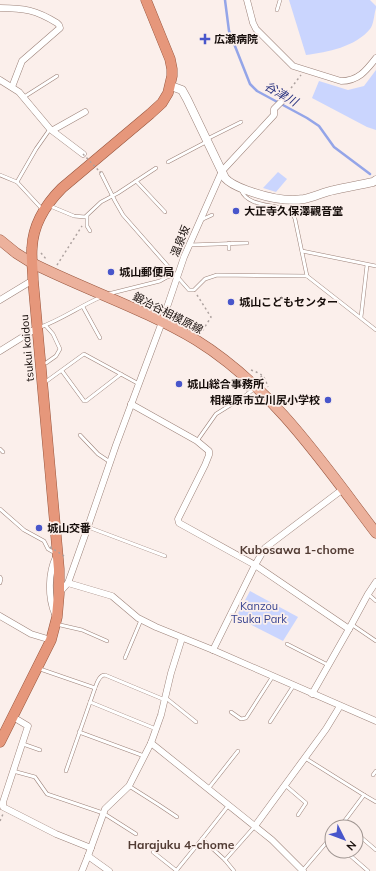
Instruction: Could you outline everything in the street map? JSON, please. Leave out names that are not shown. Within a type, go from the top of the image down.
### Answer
[{"type":"highway","name":"tsukui kaidou","points":[[0,742],[3,729],[13,717],[51,640],[56,621],[59,594],[57,552],[42,384],[42,327],[33,280],[33,240],[37,224],[45,207],[62,188],[162,103],[168,93],[171,86],[172,76],[170,59],[147,4]]},
{"type":"main road","name":"鍛冶谷相模原線","points":[[0,240],[16,253],[32,263],[162,322],[205,346],[230,364],[276,406],[295,428],[376,533]]},
{"type":"street","points":[[142,0],[147,4]]},
{"type":"street","points":[[247,0],[256,29],[293,66],[341,81],[350,80],[362,75],[376,58]]},
{"type":"street","points":[[0,8],[28,9],[57,23],[60,28],[23,59],[12,87]]},
{"type":"street","points":[[0,80],[12,87],[24,97],[52,129],[85,153]]},
{"type":"street","points":[[171,86],[182,90],[222,171],[228,181],[240,188],[259,195],[293,200],[375,182]]},
{"type":"street","name":"温泉坂","points":[[59,594],[68,582],[189,244],[222,171],[274,115],[274,109],[282,101]]},
{"type":"street","points":[[52,129],[85,112]]},
{"type":"street","points":[[0,300],[33,280]]},
{"type":"street","points":[[0,351],[42,327]]},
{"type":"street","points":[[131,404],[198,440],[206,448],[209,455],[178,521],[255,565],[350,626]]},
{"type":"street","points":[[212,650],[265,548],[343,489]]},
{"type":"street","points":[[56,621],[51,593],[52,567],[57,552]]},
{"type":"street","points":[[68,582],[112,596],[141,620],[376,721]]},
{"type":"street","points":[[312,694],[376,582]]},
{"type":"street","points":[[0,616],[31,634],[51,640]]},
{"type":"street","points":[[82,871],[103,813],[107,806],[119,797],[129,786],[151,743],[182,638]]},
{"type":"street","points":[[255,826],[305,758],[340,706]]},
{"type":"street","points":[[13,717],[27,725],[3,802],[5,809],[56,834],[91,848]]},
{"type":"street","points":[[151,743],[255,826],[287,853],[303,871]]},
{"type":"street","points":[[88,856],[109,871]]},
{"type":"lane","points":[[277,10],[280,0]]},
{"type":"lane","points":[[24,97],[57,76]]},
{"type":"lane","points":[[168,162],[241,122]]},
{"type":"lane","points":[[17,182],[36,149],[52,129]]},
{"type":"lane","points":[[90,231],[87,226],[87,217],[101,202],[156,168]]},
{"type":"lane","points":[[101,173],[112,196],[126,218],[178,275],[188,289],[194,290],[205,279],[217,275],[307,276],[376,330]]},
{"type":"lane","points":[[0,175],[17,182],[45,207],[74,216],[87,217]]},
{"type":"lane","points":[[136,181],[165,212]]},
{"type":"lane","points":[[240,188],[246,198],[250,200],[267,206],[287,210],[292,213],[295,219],[307,276]]},
{"type":"lane","points":[[200,221],[212,215]]},
{"type":"lane","points":[[228,243],[229,250]]},
{"type":"lane","points":[[189,244],[247,243]]},
{"type":"lane","points":[[302,251],[376,266]]},
{"type":"lane","points":[[361,317],[367,265]]},
{"type":"lane","points":[[42,327],[104,296],[178,275]]},
{"type":"lane","points":[[83,307],[100,338]]},
{"type":"lane","points":[[42,327],[53,334],[60,349],[56,356],[46,363]]},
{"type":"lane","points":[[42,384],[82,355],[86,354],[139,384]]},
{"type":"lane","points":[[62,370],[84,401],[121,374]]},
{"type":"lane","points":[[198,440],[216,414],[245,396],[256,387]]},
{"type":"lane","points":[[80,434],[98,454],[110,462]]},
{"type":"lane","points":[[0,449],[3,452]]},
{"type":"lane","points":[[0,509],[24,530],[44,542],[48,549],[57,552]]},
{"type":"lane","points":[[88,527],[166,556]]},
{"type":"lane","points":[[0,577],[0,583]]},
{"type":"lane","points":[[368,594],[376,601]]},
{"type":"lane","points":[[125,658],[141,620]]},
{"type":"lane","points":[[56,621],[107,641]]},
{"type":"lane","points":[[350,626],[376,641]]},
{"type":"lane","points":[[287,644],[328,665]]},
{"type":"lane","points":[[38,668],[95,688]]},
{"type":"lane","points":[[66,771],[95,688],[100,677],[105,675],[165,699],[196,722]]},
{"type":"lane","points":[[231,712],[241,719],[246,718],[273,676]]},
{"type":"lane","points":[[270,722],[294,685]]},
{"type":"lane","points":[[90,702],[156,729]]},
{"type":"lane","points":[[79,732],[144,756]]},
{"type":"lane","points":[[22,744],[40,750]]},
{"type":"lane","points":[[208,789],[238,751]]},
{"type":"lane","points":[[305,758],[376,802]]},
{"type":"lane","points":[[13,771],[35,777],[47,794],[103,813],[136,834]]},
{"type":"lane","points":[[373,775],[376,771]]},
{"type":"lane","points":[[129,786],[177,817]]},
{"type":"lane","points":[[285,786],[306,803],[298,815]]},
{"type":"lane","points":[[346,819],[364,795]]},
{"type":"lane","points":[[153,852],[177,871],[229,805]]},
{"type":"lane","points":[[226,860],[255,826]]},
{"type":"lane","points":[[202,839],[226,860],[234,871]]},
{"type":"lane","points":[[364,840],[376,850]]},
{"type":"lane","points":[[303,871],[324,846]]},
{"type":"lane","points":[[354,859],[368,871]]},
{"type":"path","points":[[282,101],[304,70]]},
{"type":"path","points":[[85,153],[101,173]]},
{"type":"path","points":[[58,265],[87,217]]},
{"type":"path","points":[[40,250],[41,254],[47,260]]},
{"type":"path","points":[[194,290],[210,317],[199,335]]},
{"type":"path","points":[[247,368],[263,375],[269,390]]},
{"type":"path","points":[[246,391],[263,375]]},
{"type":"green space","points":[[289,0],[370,0],[376,8],[370,29],[357,40],[341,48],[306,55]]},
{"type":"green space","points":[[376,70],[376,130],[367,127],[312,98],[319,81],[348,90],[364,86]]},
{"type":"green space","points":[[278,172],[287,179],[276,192],[263,188]]},
{"type":"green space","name":"Kanzou Tsuka Park","points":[[250,591],[298,617],[283,641],[236,617]]},
{"type":"waterway","name":"谷津川","points":[[225,0],[229,31],[250,84],[257,91],[319,126],[334,147],[370,174]]},
{"type":"place","name":"広瀬病院","points":[[205,39]]},
{"type":"place","name":"大正寺久保澤觀音堂","points":[[236,211]]},
{"type":"place","name":"城山郵便局","points":[[111,272]]},
{"type":"place","name":"城山こどもセンター","points":[[231,302]]},
{"type":"place","name":"城山総合事務所","points":[[179,384]]},
{"type":"place","name":"相模原市立川尻小学校","points":[[328,400]]},
{"type":"place","name":"城山交番","points":[[39,528]]},
{"type":"district","name":"Kubosawa 1-chome","points":[[297,550]]},
{"type":"district","name":"Harajuku 4-chome","points":[[181,845]]}]
